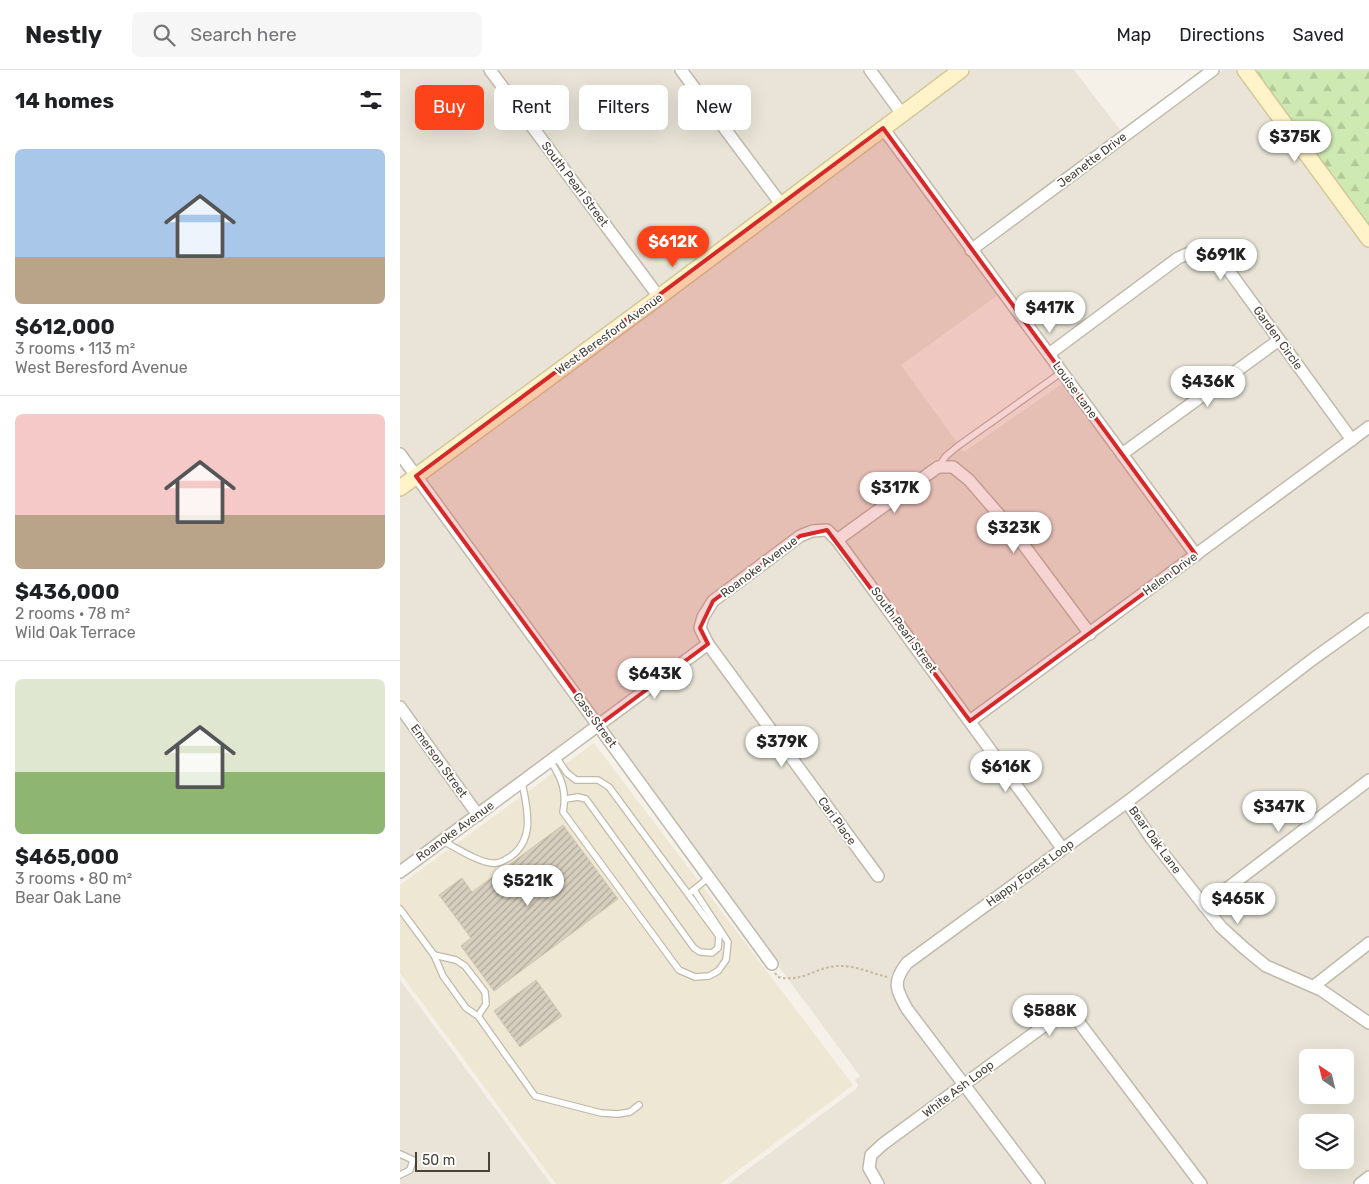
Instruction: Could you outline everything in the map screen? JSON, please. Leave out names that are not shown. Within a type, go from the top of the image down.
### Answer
[{"type":"street","name":"South Pearl Street","points":[[490,70],[659,297]]},
{"type":"street","points":[[681,70],[781,204]]},
{"type":"street","points":[[870,70],[902,114]]},
{"type":"street","name":"West Beresford Avenue","points":[[400,488],[659,297],[961,70]]},
{"type":"street","name":"Jeanette Drive","points":[[971,250],[1213,70]]},
{"type":"street","points":[[1245,70],[1369,239]]},
{"type":"street","name":"Louise Lane","points":[[883,128],[1196,555]]},
{"type":"street","name":"Garden Circle","points":[[1049,354],[1178,258],[1197,249],[1213,253],[1224,264],[1352,440]]},
{"type":"street","points":[[1122,454],[1279,340]]},
{"type":"street","name":"Helen Drive","points":[[970,721],[1369,427]]},
{"type":"street","name":"Cass Street","points":[[400,454],[772,964]]},
{"type":"street","points":[[837,540],[938,467],[953,467],[969,480],[1014,532],[1090,634]]},
{"type":"street","name":"Roanoke Avenue","points":[[400,872],[708,644],[700,628],[703,617],[713,601],[800,536],[812,531],[827,530],[837,540]]},
{"type":"street","name":"South Pearl Street","points":[[837,540],[1062,848]]},
{"type":"street","name":"Happy Forest Loop","points":[[1039,1184],[907,1009],[897,990],[897,976],[907,963],[1127,802],[1298,671],[1369,620]]},
{"type":"street","name":"Cari Place","points":[[708,644],[878,876]]},
{"type":"street","name":"Emerson Street","points":[[400,707],[478,815]]},
{"type":"street","points":[[1204,906],[1369,780]]},
{"type":"street","name":"Bear Oak Lane","points":[[1127,802],[1151,838],[1221,927],[1266,966],[1314,986],[1339,1001],[1369,1023]]},
{"type":"street","points":[[1314,986],[1369,943]]},
{"type":"street","name":"White Ash Loop","points":[[878,1184],[870,1168],[871,1155],[1056,1017],[1066,1015],[1078,1020],[1202,1184]]},
{"type":"lane","points":[[938,467],[946,456],[958,446],[1062,372]]},
{"type":"lane","points":[[553,759],[576,780],[598,780],[609,787],[692,891],[728,942],[726,960],[718,971],[708,976],[695,977],[679,970],[571,826],[563,812],[566,799],[563,781],[553,759]]},
{"type":"lane","points":[[442,841],[486,862],[496,863],[515,853],[527,836],[528,810],[522,782]]},
{"type":"lane","points":[[566,799],[578,797],[586,799],[694,948],[700,952],[712,953],[718,948],[719,936],[692,891]]},
{"type":"lane","points":[[692,891],[708,878]]},
{"type":"lane","points":[[400,909],[434,955],[443,976],[466,1008],[478,1016],[535,1096],[601,1113],[618,1114],[630,1112],[639,1105]]},
{"type":"lane","points":[[434,955],[456,960],[465,966],[485,992],[486,1004],[478,1016]]},
{"type":"lane","points":[[400,1154],[413,1160],[410,1170],[400,1175]]},
{"type":"path","points":[[772,964],[778,977],[787,979],[796,979],[837,966],[846,966],[887,977]]},
{"type":"highlighted area","points":[[883,128],[1196,555],[970,721],[827,530],[800,536],[713,601],[700,628],[708,644],[599,725],[416,476]]},
{"type":"shaded area","points":[[400,70],[484,70],[495,85],[494,130],[529,130],[652,296],[417,468],[400,446]]},
{"type":"shaded area","points":[[496,70],[675,70],[686,85],[678,85],[678,130],[719,130],[773,203],[660,290],[541,130],[569,130],[569,85],[507,85]]},
{"type":"shaded area","points":[[688,70],[863,70],[895,112],[782,197],[732,130],[751,130],[751,85],[699,85]]},
{"type":"shaded area","points":[[876,70],[951,70],[903,106]]},
{"type":"shaded area","points":[[971,70],[1074,70],[1121,131],[971,242],[890,130]]},
{"type":"shaded area","points":[[1223,70],[1239,70],[1369,248],[1369,420],[1352,432],[1228,261],[1213,247],[1194,244],[1175,253],[1050,347],[978,252]]},
{"type":"shaded area","points":[[882,136],[998,295],[901,365],[964,452],[1063,383],[1188,554],[1090,626],[956,462],[939,459],[932,461],[932,464],[837,533],[826,525],[808,524],[710,596],[698,613],[695,626],[701,642],[599,717],[424,478]]},
{"type":"shaded area","points":[[1198,255],[1211,258],[1220,267],[1271,338],[1123,446],[1057,356],[1181,263]]},
{"type":"shaded area","points":[[1278,348],[1344,438],[1197,547],[1130,456]]},
{"type":"shaded area","points":[[1369,435],[1369,1184],[728,1184],[856,1089],[858,1085],[855,1080],[860,1076],[779,967],[780,965],[606,726],[707,652],[877,884],[885,878],[712,642],[706,628],[708,620],[717,605],[803,541],[813,536],[825,536],[970,728]]},
{"type":"shaded area","points":[[940,472],[951,472],[965,484],[1010,536],[1082,632],[971,713],[844,542]]},
{"type":"shaded area","points":[[416,484],[591,723],[479,807],[400,698],[400,495]]},
{"type":"shaded area","points":[[400,716],[471,813],[400,864]]},
{"type":"shaded area","points":[[594,743],[853,1085],[720,1184],[556,1184],[400,973],[400,885]]},
{"type":"shaded area","points":[[400,980],[551,1184],[400,1184]]},
{"type":"green space","points":[[1252,70],[1369,70],[1369,230]]},
{"type":"building","points":[[563,825],[618,899],[494,991],[461,946],[471,938],[439,895],[462,878],[472,892]]},
{"type":"building","points":[[536,980],[562,1016],[520,1047],[494,1011]]}]
